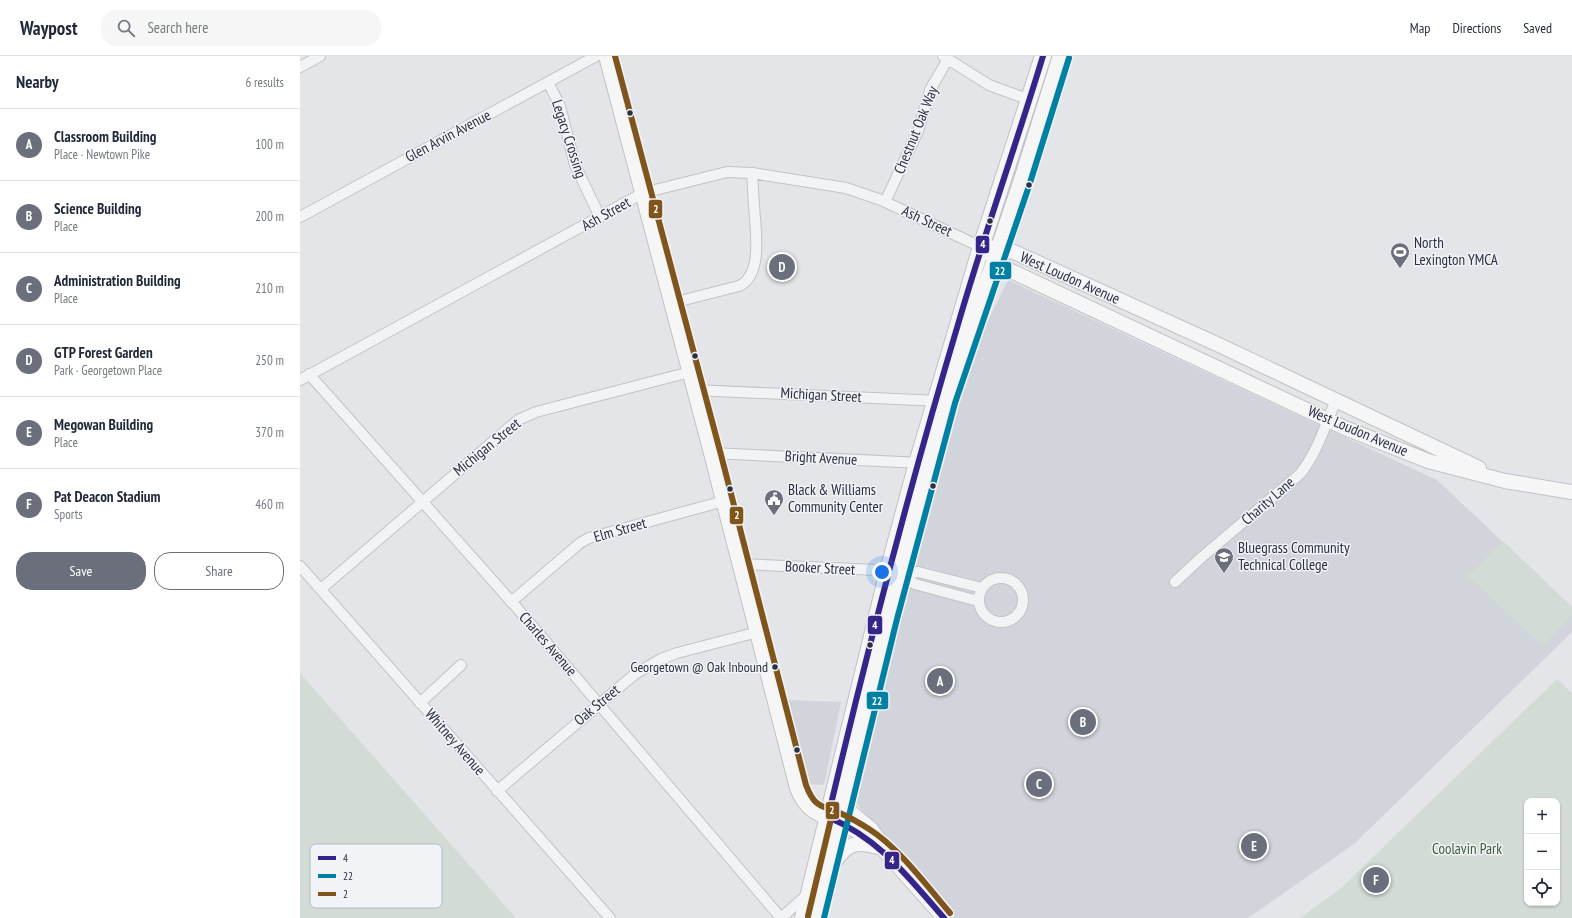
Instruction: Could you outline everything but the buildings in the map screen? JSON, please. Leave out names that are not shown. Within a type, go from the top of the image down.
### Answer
[{"type":"main road","points":[[607,56],[644,193],[694,390],[712,453],[798,788],[807,804],[818,814],[837,815],[870,829],[878,839],[883,849],[944,918]]},
{"type":"main road","points":[[816,918],[827,875],[837,815],[894,573],[923,463],[941,401],[981,247],[1044,56]]},
{"type":"main road","points":[[941,401],[998,254],[1061,56]]},
{"type":"main road","name":"West Loudon Avenue","points":[[981,247],[998,254],[1014,252],[1336,400],[1505,481]]},
{"type":"main road","name":"West Loudon Avenue","points":[[998,254],[1009,270],[1345,428],[1428,461],[1505,481],[1572,492]]},
{"type":"main road","points":[[803,918],[837,815]]},
{"type":"main road","points":[[827,875],[842,851],[848,846],[860,843],[869,844],[883,849]]},
{"type":"street","points":[[300,67],[320,56]]},
{"type":"street","name":"Glen Arvin Avenue","points":[[300,217],[596,56]]},
{"type":"street","points":[[946,57],[989,85],[1030,100]]},
{"type":"street","name":"Chestnut Oak Way","points":[[885,202],[918,131],[930,90],[946,57]]},
{"type":"street","name":"Legacy Crossing","points":[[548,82],[560,106],[575,165],[600,217]]},
{"type":"street","name":"Ash Street","points":[[300,380],[644,193],[728,172],[752,173],[846,188],[885,202],[981,247]]},
{"type":"street","points":[[672,303],[739,286],[748,280],[753,270],[757,247],[752,173]]},
{"type":"street","name":"Michigan Street","points":[[321,589],[507,428],[525,416],[690,372]]},
{"type":"street","name":"Charles Avenue","points":[[309,374],[511,602],[781,918]]},
{"type":"street","name":"Michigan Street","points":[[694,390],[941,401]]},
{"type":"street","name":"Charity Lane","points":[[1176,582],[1202,557],[1300,474],[1316,451],[1336,400]]},
{"type":"street","name":"Bright Avenue","points":[[712,453],[923,463]]},
{"type":"street","name":"Elm Street","points":[[511,602],[589,538],[724,501]]},
{"type":"street","name":"Booker Street","points":[[740,564],[894,573],[918,572],[982,588]]},
{"type":"street","name":"Whitney Avenue","points":[[300,566],[610,918]]},
{"type":"street","points":[[894,573],[915,584],[978,601]]},
{"type":"street","points":[[993,579],[1007,579],[1014,582],[1020,587],[1023,595],[1024,602],[1022,610],[1017,616],[1003,623],[996,622],[985,617],[978,601],[982,588],[993,579]]},
{"type":"street","name":"Oak Street","points":[[497,791],[635,674],[661,659],[677,652],[758,632]]},
{"type":"street","points":[[420,703],[461,664]]},
{"type":"street","points":[[781,918],[810,893]]},
{"type":"shaded area","name":"Bluegrass Community Technical College","points":[[1008,280],[1437,480],[1572,607],[1572,632],[1354,844],[1248,918],[955,918],[852,799],[965,367]]},
{"type":"shaded area","points":[[786,700],[841,702],[824,785],[804,784]]},
{"type":"green space","points":[[1503,541],[1572,607],[1572,615],[1543,646],[1473,580],[1471,582],[1468,579],[1468,575],[1472,571],[1473,572]]},
{"type":"green space","points":[[300,673],[516,918],[300,918]]},
{"type":"green space","name":"Coolavin Park","points":[[1557,679],[1572,693],[1572,918],[1300,918],[1340,889]]},
{"type":"transit line","name":"2","points":[[615,56],[809,793],[820,805],[859,823],[891,846],[912,868],[950,913]]},
{"type":"transit line","name":"4","points":[[828,817],[874,630],[923,444],[969,288],[1043,56]]},
{"type":"transit line","name":"22","points":[[824,918],[897,619],[955,403],[1029,186],[1069,58]]},
{"type":"transit line","name":"4","points":[[828,817],[863,836],[892,860],[944,918]]},
{"type":"transit line","name":"2","points":[[808,916],[831,819]]},
{"type":"place","name":"GTP Forest Garden","points":[[782,267]]},
{"type":"place","name":"North Lexington YMCA","points":[[1400,269]]},
{"type":"place","name":"Black & Williams Community Center","points":[[774,516]]},
{"type":"place","name":"Bluegrass Community Technical College","points":[[1224,574]]},
{"type":"place","name":"Georgetown @ Oak Inbound","points":[[775,667]]},
{"type":"place","name":"Classroom Building","points":[[940,681]]},
{"type":"place","name":"Science Building","points":[[1083,722]]},
{"type":"place","name":"Administration Building","points":[[1039,784]]},
{"type":"place","name":"Megowan Building","points":[[1254,846]]},
{"type":"place","name":"Pat Deacon Stadium","points":[[1376,880]]}]
